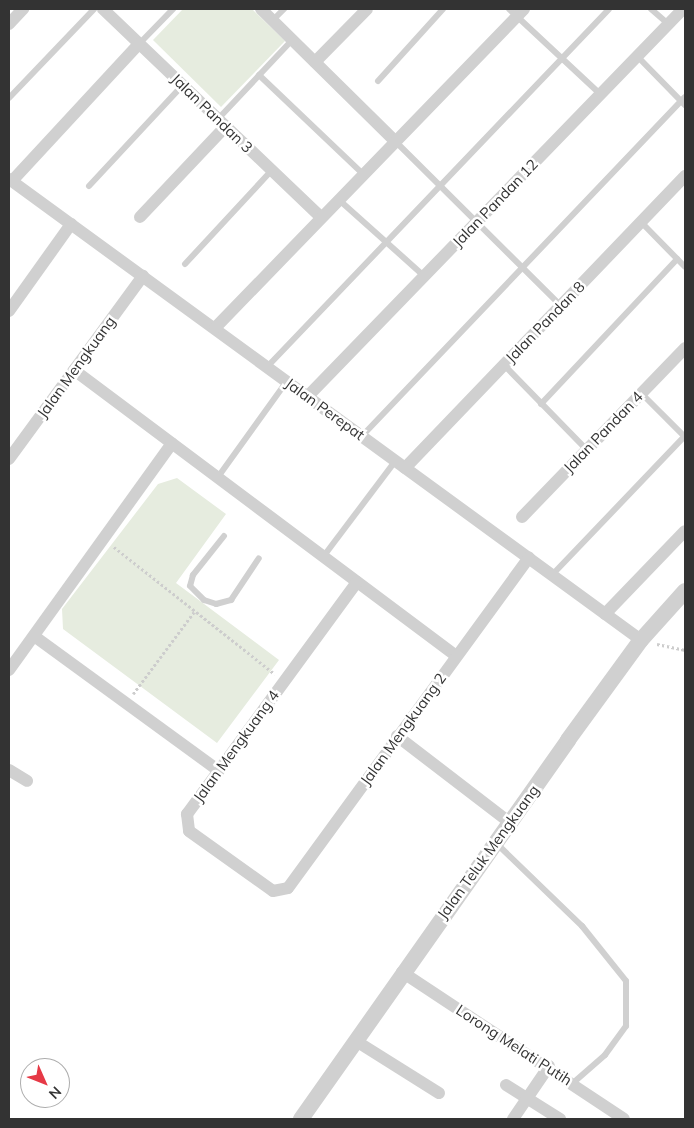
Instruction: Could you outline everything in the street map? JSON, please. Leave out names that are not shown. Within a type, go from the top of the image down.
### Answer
[{"type":"street","points":[[9,24],[23,9]]},
{"type":"street","name":"Jalan Pandan 3","points":[[103,9],[321,217]]},
{"type":"street","points":[[261,9],[394,140]]},
{"type":"street","points":[[315,62],[367,9]]},
{"type":"street","name":"Jalan Pandan 12","points":[[308,396],[683,9]]},
{"type":"street","points":[[215,328],[516,11]]},
{"type":"street","points":[[11,180],[139,44]]},
{"type":"street","points":[[140,217],[222,122]]},
{"type":"street","name":"Jalan Pandan 8","points":[[401,464],[504,365],[685,176]]},
{"type":"street","name":"Jalan Perepat","points":[[11,180],[641,640]]},
{"type":"street","points":[[9,311],[71,224]]},
{"type":"street","name":"Jalan Mengkuang","points":[[9,459],[13,444],[74,370],[143,276]]},
{"type":"street","name":"Jalan Pandan 4","points":[[522,517],[685,348]]},
{"type":"street","points":[[74,370],[456,656]]},
{"type":"street","points":[[9,670],[172,443]]},
{"type":"street","points":[[605,614],[685,531]]},
{"type":"street","name":"Jalan Mengkuang 2","points":[[273,891],[288,888],[397,736],[529,558]]},
{"type":"street","name":"Jalan Mengkuang 4","points":[[273,891],[190,831],[187,814],[357,582]]},
{"type":"street","name":"Jalan Teluk Mengkuang","points":[[301,1119],[402,972],[641,640],[685,591]]},
{"type":"street","points":[[34,636],[218,770]]},
{"type":"street","points":[[397,736],[510,822]]},
{"type":"street","points":[[9,770],[27,781]]},
{"type":"street","name":"Lorong Melati Putih","points":[[402,972],[549,1066],[624,1119]]},
{"type":"street","points":[[356,1041],[439,1093]]},
{"type":"street","points":[[513,1119],[549,1066]]},
{"type":"street","points":[[506,1085],[560,1119]]},
{"type":"lane","points":[[9,98],[94,9]]},
{"type":"lane","points":[[139,44],[173,9]]},
{"type":"lane","points":[[273,20],[284,9]]},
{"type":"lane","points":[[378,81],[443,9]]},
{"type":"lane","points":[[267,366],[609,9]]},
{"type":"lane","points":[[651,9],[668,24]]},
{"type":"lane","points":[[516,11],[600,94]]},
{"type":"lane","points":[[222,122],[259,74],[293,39]]},
{"type":"lane","points":[[362,436],[684,101],[637,56]]},
{"type":"lane","points":[[259,74],[362,173]]},
{"type":"lane","points":[[90,186],[182,85]]},
{"type":"lane","points":[[394,140],[561,306]]},
{"type":"lane","points":[[185,264],[272,170]]},
{"type":"lane","points":[[338,199],[424,276]]},
{"type":"lane","points":[[641,222],[685,267]]},
{"type":"lane","points":[[541,404],[677,260]]},
{"type":"lane","points":[[504,365],[587,450]]},
{"type":"lane","points":[[218,478],[287,381]]},
{"type":"lane","points":[[552,575],[685,436],[641,393]]},
{"type":"lane","points":[[323,556],[401,464]]},
{"type":"lane","points":[[224,536],[193,575],[190,586],[204,600],[216,604],[231,600],[259,558]]},
{"type":"lane","points":[[495,842],[582,926],[626,981],[626,1026],[605,1055],[573,1084]]},
{"type":"path","points":[[104,538],[284,681]]},
{"type":"path","points":[[126,703],[204,600]]},
{"type":"path","points":[[641,640],[685,650]]},
{"type":"shaded area","points":[[183,9],[252,9],[285,41],[221,107],[153,40]]},
{"type":"shaded area","points":[[177,478],[226,514],[176,583],[279,660],[217,743],[63,629],[62,609],[158,484]]}]
